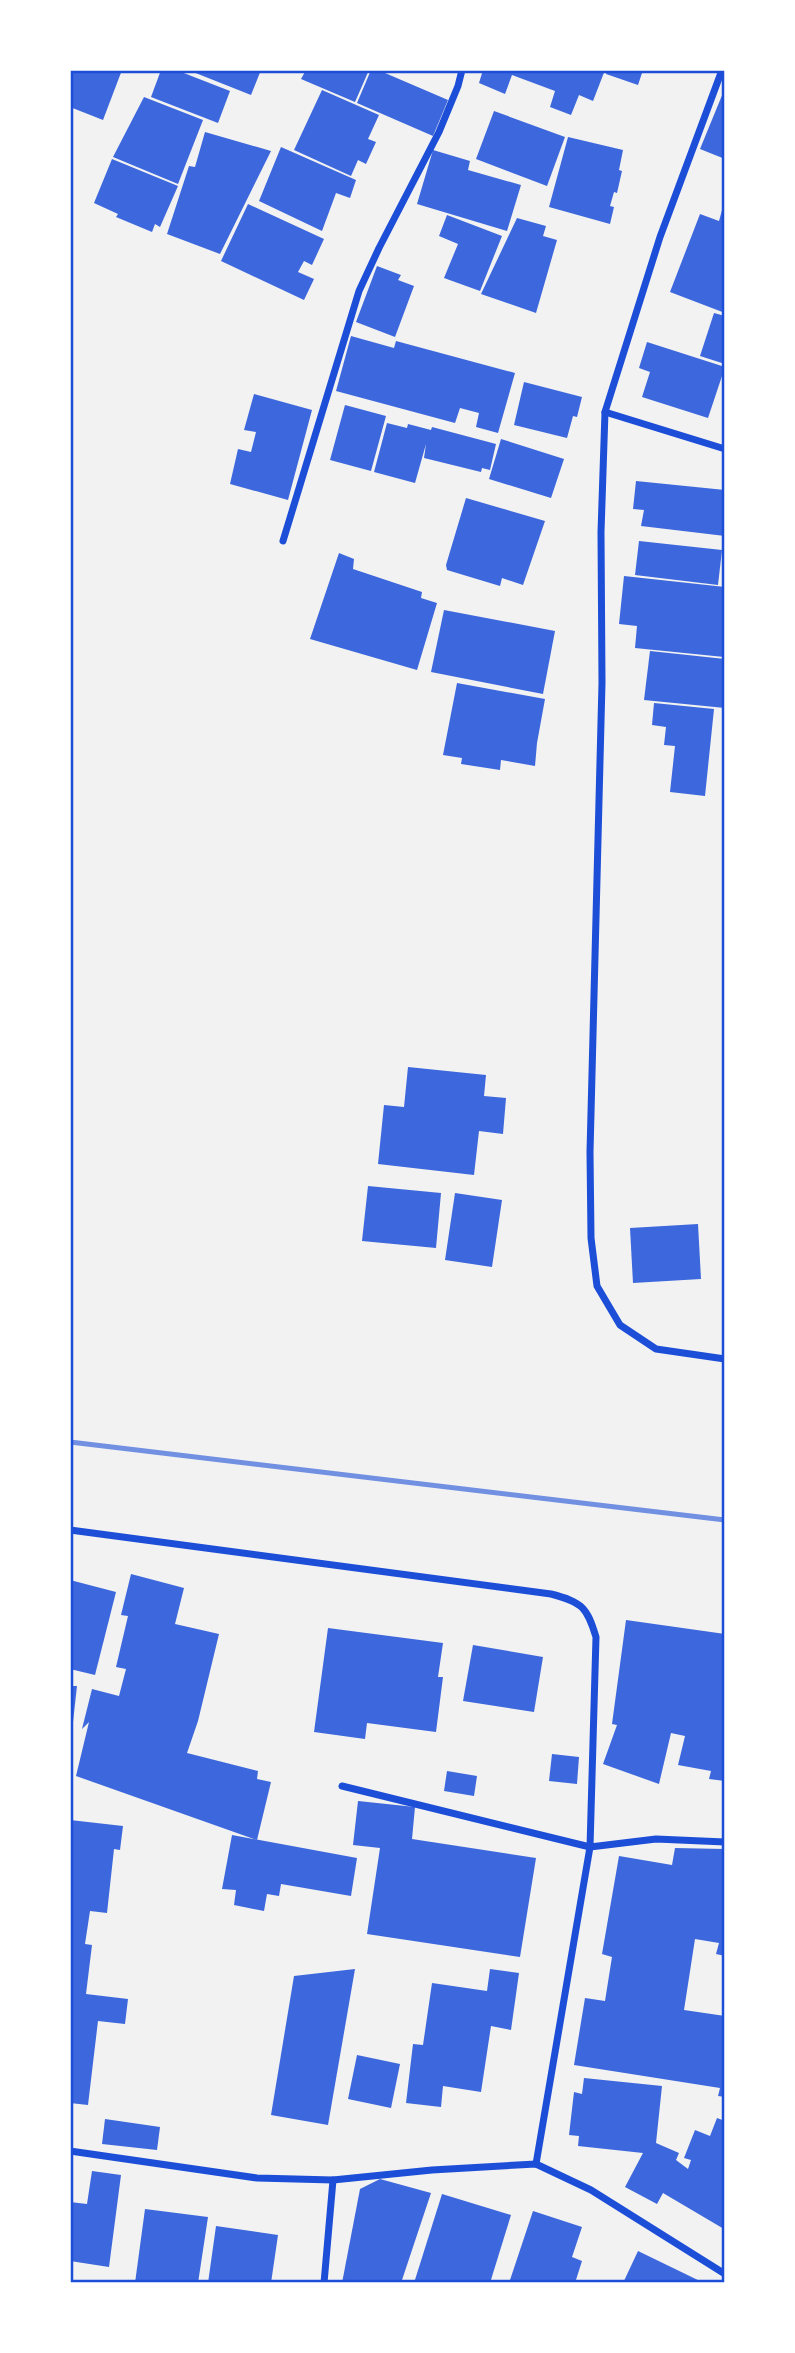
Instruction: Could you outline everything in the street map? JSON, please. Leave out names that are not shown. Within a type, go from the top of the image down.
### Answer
[{"type":"street","points":[[283,541],[359,291],[439,132],[462,70]]},
{"type":"street","points":[[722,70],[660,237],[605,412],[591,1238],[597,1286],[620,1325],[656,1349],[725,1359]]},
{"type":"street","points":[[605,412],[725,449]]},
{"type":"street","points":[[70,1530],[551,1594],[573,1600],[589,1614],[596,1637],[590,1847],[536,2164]]},
{"type":"street","points":[[342,1786],[590,1847],[656,1839],[725,1842]]},
{"type":"street","points":[[70,2151],[257,2178],[333,2180],[432,2170],[536,2164],[591,2190],[725,2274]]},
{"type":"street","points":[[324,2283],[333,2180]]},
{"type":"building","points":[[70,70],[122,70],[103,120],[70,107]]},
{"type":"building","points":[[161,70],[176,70],[230,91],[218,123],[151,97]]},
{"type":"building","points":[[188,70],[261,70],[251,95]]},
{"type":"building","points":[[306,70],[369,70],[355,102],[301,79]]},
{"type":"building","points":[[371,70],[378,70],[448,100],[433,136],[357,103]]},
{"type":"building","points":[[483,70],[605,70],[593,101],[579,95],[571,115],[550,107],[555,91],[512,75],[505,94],[479,83]]},
{"type":"building","points":[[607,70],[643,70],[638,85],[606,74]]},
{"type":"building","points":[[725,88],[725,159],[700,149]]},
{"type":"building","points":[[322,90],[379,115],[368,139],[376,142],[366,164],[358,160],[351,176],[294,150]]},
{"type":"building","points":[[144,97],[203,120],[178,184],[113,157]]},
{"type":"building","points":[[494,111],[565,137],[547,186],[476,159]]},
{"type":"building","points":[[205,132],[271,151],[220,254],[167,234],[189,166],[195,167]]},
{"type":"building","points":[[568,137],[623,150],[617,193],[614,192],[610,206],[614,207],[610,224],[549,207]]},
{"type":"building","points":[[281,147],[356,180],[350,198],[336,193],[322,231],[259,201]]},
{"type":"building","points":[[433,150],[470,161],[468,170],[521,185],[507,231],[417,204]]},
{"type":"building","points":[[112,159],[178,186],[160,227],[155,224],[152,232],[116,217],[118,214],[94,203]]},
{"type":"building","points":[[248,204],[324,239],[312,265],[304,261],[298,272],[314,279],[304,300],[221,261]]},
{"type":"building","points":[[722,210],[725,211],[725,313],[670,292],[700,214],[719,221]]},
{"type":"building","points":[[447,215],[502,236],[480,291],[444,278],[458,244],[439,236]]},
{"type":"building","points":[[517,218],[546,226],[543,236],[557,240],[536,313],[481,294]]},
{"type":"building","points":[[377,266],[401,275],[398,280],[414,286],[395,337],[356,322]]},
{"type":"building","points":[[714,313],[725,316],[725,364],[700,356]]},
{"type":"building","points":[[351,336],[394,348],[396,341],[515,373],[498,433],[476,427],[479,413],[460,408],[455,423],[336,391]]},
{"type":"building","points":[[647,342],[725,367],[708,418],[642,397],[650,372],[639,368]]},
{"type":"building","points":[[524,382],[582,397],[577,417],[573,416],[567,438],[514,425]]},
{"type":"building","points":[[254,394],[312,410],[288,500],[230,484],[238,449],[251,452],[256,432],[244,430]]},
{"type":"building","points":[[345,405],[386,416],[371,471],[330,460]]},
{"type":"building","points":[[387,423],[407,428],[408,424],[431,430],[432,427],[496,444],[490,470],[482,468],[481,472],[424,458],[426,444],[415,483],[374,472]]},
{"type":"building","points":[[501,439],[564,459],[551,498],[489,479]]},
{"type":"building","points":[[636,481],[725,490],[725,536],[641,526],[644,510],[633,509]]},
{"type":"building","points":[[466,498],[545,521],[523,585],[502,578],[500,586],[447,570],[446,565]]},
{"type":"building","points":[[639,541],[722,550],[718,585],[635,575]]},
{"type":"building","points":[[339,553],[354,559],[353,569],[422,592],[421,598],[437,603],[417,670],[310,639]]},
{"type":"building","points":[[624,576],[725,587],[724,657],[635,648],[637,626],[619,624]]},
{"type":"building","points":[[444,610],[555,631],[543,694],[431,672]]},
{"type":"building","points":[[650,651],[725,659],[725,708],[644,700]]},
{"type":"building","points":[[457,683],[545,699],[535,766],[501,760],[500,770],[461,764],[462,758],[443,755]]},
{"type":"building","points":[[654,703],[714,709],[705,796],[670,792],[675,746],[664,745],[666,727],[652,725]]},
{"type":"building","points":[[408,1067],[486,1075],[484,1096],[506,1098],[503,1134],[479,1131],[474,1175],[378,1164],[384,1105],[404,1107]]},
{"type":"building","points":[[368,1186],[441,1193],[436,1248],[362,1241]]},
{"type":"building","points":[[455,1193],[502,1200],[492,1267],[445,1260]]},
{"type":"building","points":[[698,1224],[701,1279],[633,1283],[630,1228]]},
{"type":"building","points":[[131,1574],[184,1588],[175,1624],[219,1634],[198,1721],[187,1753],[258,1771],[257,1779],[271,1782],[257,1840],[76,1776],[89,1722],[82,1729],[92,1689],[119,1696],[126,1669],[116,1667],[128,1616],[121,1615]]},
{"type":"building","points":[[70,1580],[116,1592],[95,1675],[70,1669]]},
{"type":"building","points":[[626,1620],[725,1634],[725,1781],[709,1779],[711,1771],[678,1765],[685,1736],[671,1733],[659,1784],[603,1764],[617,1725],[612,1724]]},
{"type":"building","points":[[328,1628],[443,1643],[438,1677],[443,1677],[436,1732],[367,1723],[365,1739],[314,1732]]},
{"type":"building","points":[[473,1645],[543,1657],[534,1712],[463,1701]]},
{"type":"building","points":[[70,1686],[77,1686],[72,1731],[70,1731]]},
{"type":"building","points":[[552,1754],[579,1757],[577,1784],[549,1781]]},
{"type":"building","points":[[447,1771],[477,1776],[474,1796],[444,1791]]},
{"type":"building","points":[[358,1801],[415,1807],[412,1839],[536,1858],[520,1957],[367,1934],[380,1848],[353,1845]]},
{"type":"building","points":[[70,1820],[123,1826],[120,1850],[114,1849],[107,1913],[90,1911],[85,1944],[92,1945],[86,1994],[128,1999],[125,2024],[98,2021],[88,2105],[70,2103]]},
{"type":"building","points":[[232,1835],[357,1858],[351,1896],[281,1884],[279,1896],[267,1894],[264,1911],[234,1905],[236,1890],[222,1889]]},
{"type":"building","points":[[675,1848],[725,1849],[725,1956],[716,1954],[719,1943],[695,1939],[684,2010],[725,2016],[725,2097],[718,2096],[720,2088],[574,2065],[585,1998],[605,2001],[612,1957],[602,1954],[619,1856],[672,1865]]},
{"type":"building","points":[[355,1969],[328,2125],[271,2115],[294,1976]]},
{"type":"building","points":[[490,1969],[519,1973],[511,2030],[491,2026],[481,2092],[443,2086],[441,2107],[406,2103],[413,2044],[423,2045],[432,1983],[487,1991]]},
{"type":"building","points":[[357,2055],[400,2064],[391,2108],[348,2099]]},
{"type":"building","points":[[584,2078],[662,2086],[656,2143],[679,2153],[676,2160],[688,2169],[691,2160],[684,2158],[695,2130],[710,2136],[717,2118],[725,2121],[724,2229],[663,2193],[657,2204],[625,2187],[643,2153],[578,2146],[579,2136],[569,2135],[574,2092],[582,2094]]},
{"type":"building","points":[[105,2119],[160,2127],[157,2150],[102,2144]]},
{"type":"building","points":[[92,2171],[121,2175],[109,2267],[70,2261],[70,2202],[87,2204]]},
{"type":"building","points":[[380,2179],[431,2193],[401,2283],[342,2283],[360,2189]]},
{"type":"building","points":[[442,2194],[511,2215],[490,2283],[414,2283]]},
{"type":"building","points":[[145,2209],[208,2217],[198,2283],[135,2283]]},
{"type":"building","points":[[533,2211],[582,2227],[572,2257],[582,2261],[575,2283],[509,2283]]},
{"type":"building","points":[[216,2226],[278,2235],[271,2283],[208,2283]]},
{"type":"building","points":[[638,2251],[704,2283],[623,2283]]},
{"type":"railway","points":[[70,1442],[725,1520]]}]
